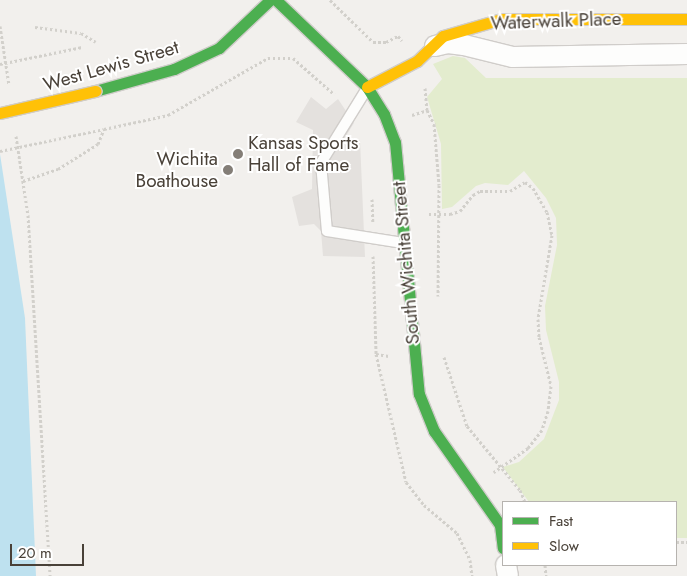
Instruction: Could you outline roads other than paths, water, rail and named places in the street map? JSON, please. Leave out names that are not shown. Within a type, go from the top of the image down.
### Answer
[{"type":"street","name":"West Lewis Street","points":[[0,113],[95,91],[174,69],[219,48],[270,0]]},
{"type":"street","name":"South Wichita Street","points":[[276,0],[367,87],[384,114],[394,142],[419,394],[434,432],[500,525],[502,540]]},
{"type":"street","name":"Waterwalk Place","points":[[367,87],[417,61],[443,36],[502,19],[687,19]]},
{"type":"street","name":"Waterwalk Place","points":[[433,47],[448,43],[513,57],[687,54]]},
{"type":"lane","points":[[367,87],[322,162],[327,231],[404,243]]},
{"type":"water","points":[[0,154],[25,318],[36,576],[0,576]]},
{"type":"place","name":"Kansas Sports Hall of Fame","points":[[238,154]]},
{"type":"place","name":"Wichita Boathouse","points":[[228,170]]}]
